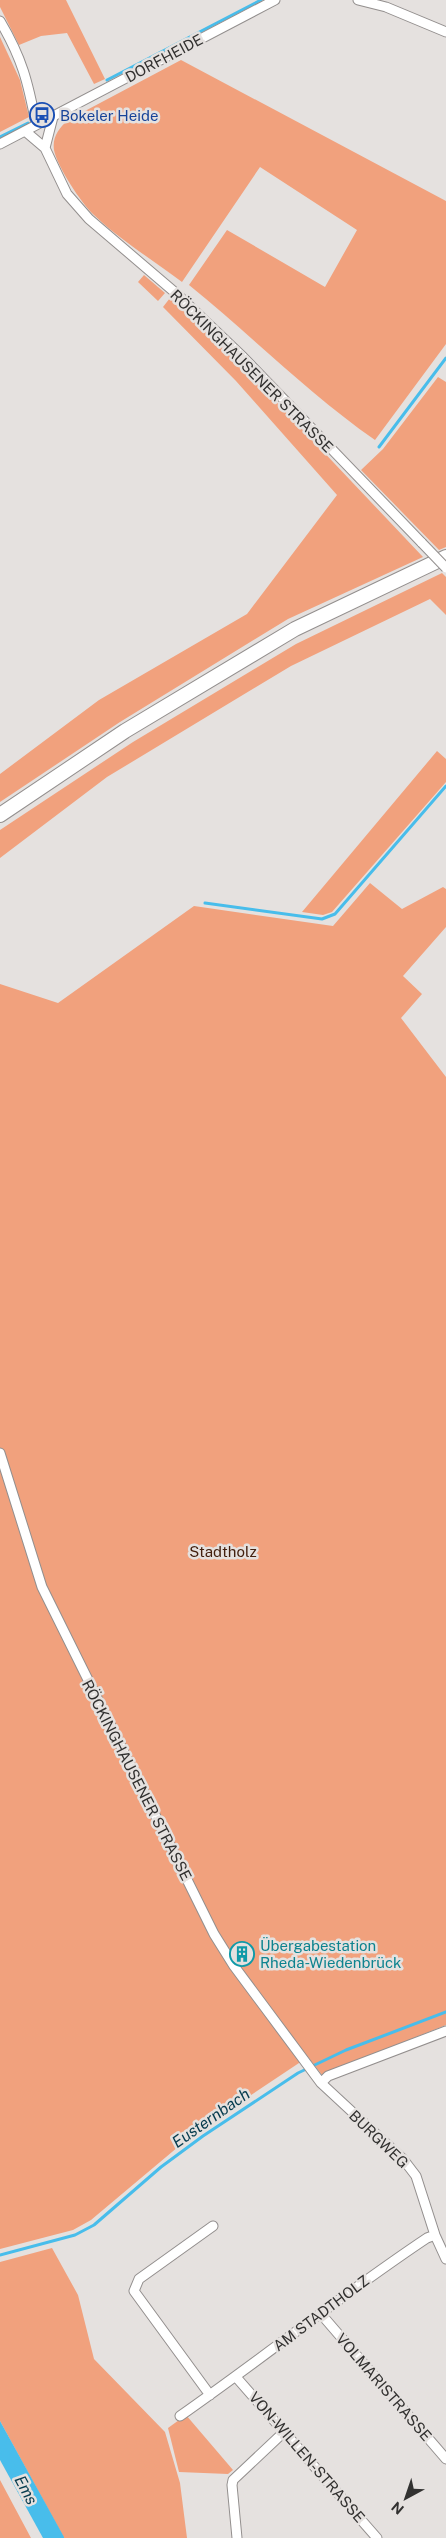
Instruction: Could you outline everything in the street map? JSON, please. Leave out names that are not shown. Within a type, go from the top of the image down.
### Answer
[{"type":"main road","points":[[0,815],[125,731],[295,629],[446,557]]},
{"type":"street","name":"DORFHEIDE","points":[[52,117],[275,0]]},
{"type":"street","points":[[358,0],[386,7],[446,32]]},
{"type":"street","points":[[0,21],[26,74],[36,124]]},
{"type":"street","points":[[0,144],[52,117]]},
{"type":"street","points":[[45,148],[52,117]]},
{"type":"street","name":"RÖCKINGHAUSENER STRASSE","points":[[25,131],[45,148],[66,194],[89,219],[178,295],[243,357],[446,568]]},
{"type":"street","name":"RÖCKINGHAUSENER STRASSE","points":[[0,1453],[42,1587],[115,1736],[227,1956],[321,2083]]},
{"type":"street","points":[[321,2083],[328,2076],[446,2031]]},
{"type":"street","name":"BURGWEG","points":[[321,2083],[403,2159],[416,2176],[435,2235],[446,2259]]},
{"type":"street","points":[[210,2395],[134,2292],[139,2279],[212,2226]]},
{"type":"street","name":"AM STADTHOLZ","points":[[180,2416],[236,2377],[367,2278],[427,2238],[435,2235]]},
{"type":"street","name":"VOLMARISTRASSE","points":[[321,2314],[446,2459]]},
{"type":"street","name":"VON-WILLEN-STRASSE","points":[[236,2377],[378,2538]]},
{"type":"street","points":[[237,2538],[233,2480],[284,2432]]},
{"type":"green space","points":[[0,0],[66,0],[105,79],[94,84],[67,33],[41,36],[19,45],[0,7]]},
{"type":"green space","points":[[0,37],[20,80],[29,117],[0,132]]},
{"type":"green space","points":[[181,60],[446,201],[446,344],[375,440],[327,404],[189,285],[227,230],[325,287],[357,230],[260,167],[182,282],[94,215],[76,193],[60,165],[54,150],[54,141],[59,130],[68,120]]},
{"type":"green space","points":[[144,275],[165,293],[158,301],[138,282]]},
{"type":"green space","points":[[170,298],[246,370],[423,557],[288,619],[120,722],[0,802],[0,774],[99,700],[247,614],[337,495],[236,381],[163,307]]},
{"type":"green space","points":[[438,377],[446,382],[446,547],[439,550],[361,470],[383,449]]},
{"type":"green space","points":[[442,573],[446,577],[446,615],[430,599],[291,666],[107,777],[0,858],[0,830],[133,742],[296,644]]},
{"type":"green space","points":[[437,751],[446,759],[446,782],[332,912],[323,915],[302,912]]},
{"type":"green space","name":"Stadtholz","points":[[370,883],[402,909],[443,887],[446,889],[446,927],[403,976],[422,994],[401,1018],[446,1077],[446,2025],[322,2075],[308,2057],[197,2131],[91,2220],[73,2230],[0,2249],[0,984],[58,1003],[194,906],[333,926]]},
{"type":"green space","points":[[52,2248],[78,2295],[94,2359],[165,2432],[180,2483],[187,2538],[64,2538],[0,2421],[0,2262]]},
{"type":"green space","points":[[186,2415],[233,2470],[228,2474],[179,2472],[168,2428]]},
{"type":"green space","points":[[0,2480],[31,2538],[0,2538]]},
{"type":"water","name":"Ems","points":[[0,2421],[64,2538],[43,2538],[0,2460]]},
{"type":"waterway","points":[[107,80],[261,0]]},
{"type":"waterway","points":[[0,137],[28,123]]},
{"type":"waterway","points":[[379,447],[446,358]]},
{"type":"waterway","points":[[205,903],[322,919],[335,914],[446,786]]},
{"type":"waterway","name":"Eusternbach","points":[[0,2255],[75,2235],[94,2225],[161,2167],[203,2136],[298,2073],[346,2050],[446,2012]]},
{"type":"place","name":"Bokeler Heide","points":[[42,115]]},
{"type":"place","name":"Übergabestation Rheda-Wiedenbrück","points":[[242,1954]]}]
